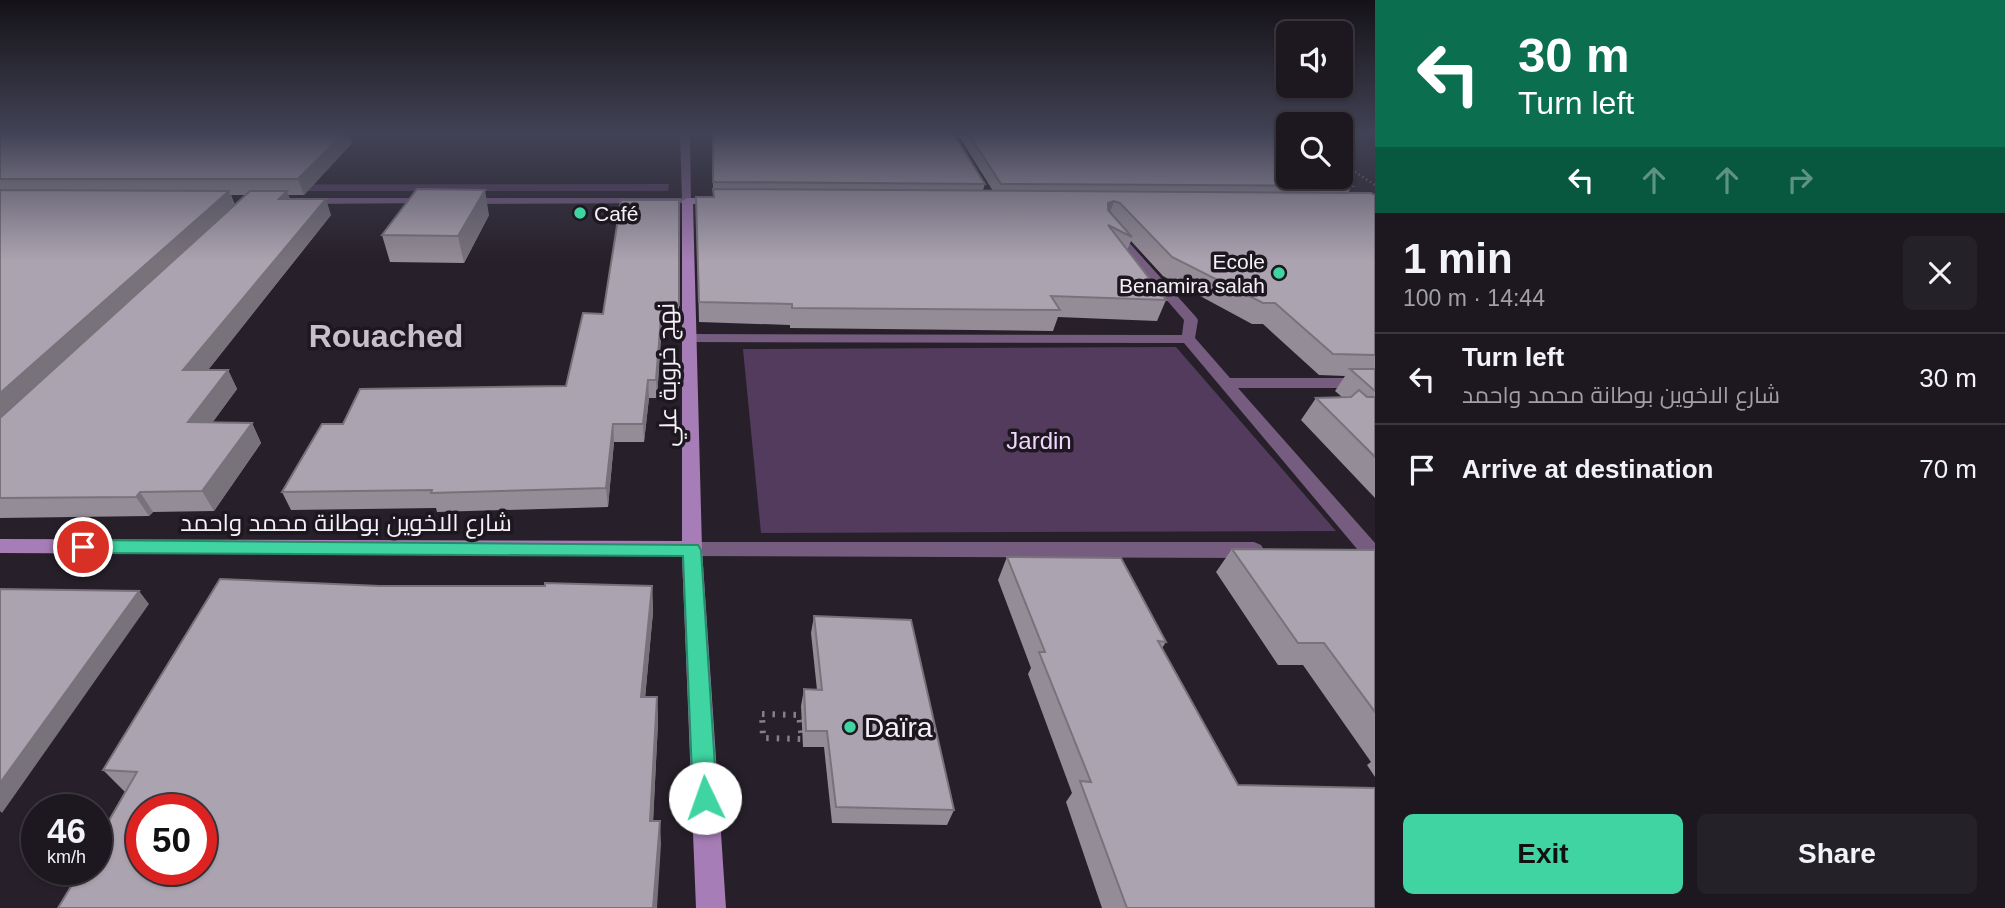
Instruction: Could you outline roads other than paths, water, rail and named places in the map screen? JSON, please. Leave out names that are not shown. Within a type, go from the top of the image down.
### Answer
[{"type":"main road","points":[[687,201],[729,201]]},
{"type":"main road","name":"نهج خروبة علي","points":[[687,201],[692,550],[710,908]]},
{"type":"main road","name":"شارع الاخوين بوطانة محمد واحمد","points":[[0,546],[692,550]]},
{"type":"street","points":[[456,201],[687,201],[686,175]]},
{"type":"street","points":[[292,201],[442,201]]},
{"type":"street","points":[[1107,225],[1191,320],[1188,339]]},
{"type":"street","points":[[689,338],[1188,339],[1372,553]]},
{"type":"street","points":[[1226,383],[1375,383]]},
{"type":"street","points":[[692,550],[1273,550]]},
{"type":"street","points":[[1342,550],[1372,553]]},
{"type":"place","name":"Café","points":[[580,213]]},
{"type":"place","name":"Ecole Benamira salah","points":[[1279,273]]},
{"type":"place","name":"Daïra","points":[[850,727]]},
{"type":"district","name":"Rouached","points":[[386,336]]},
{"type":"park label","name":"Jardin","points":[[1039,440]]}]
